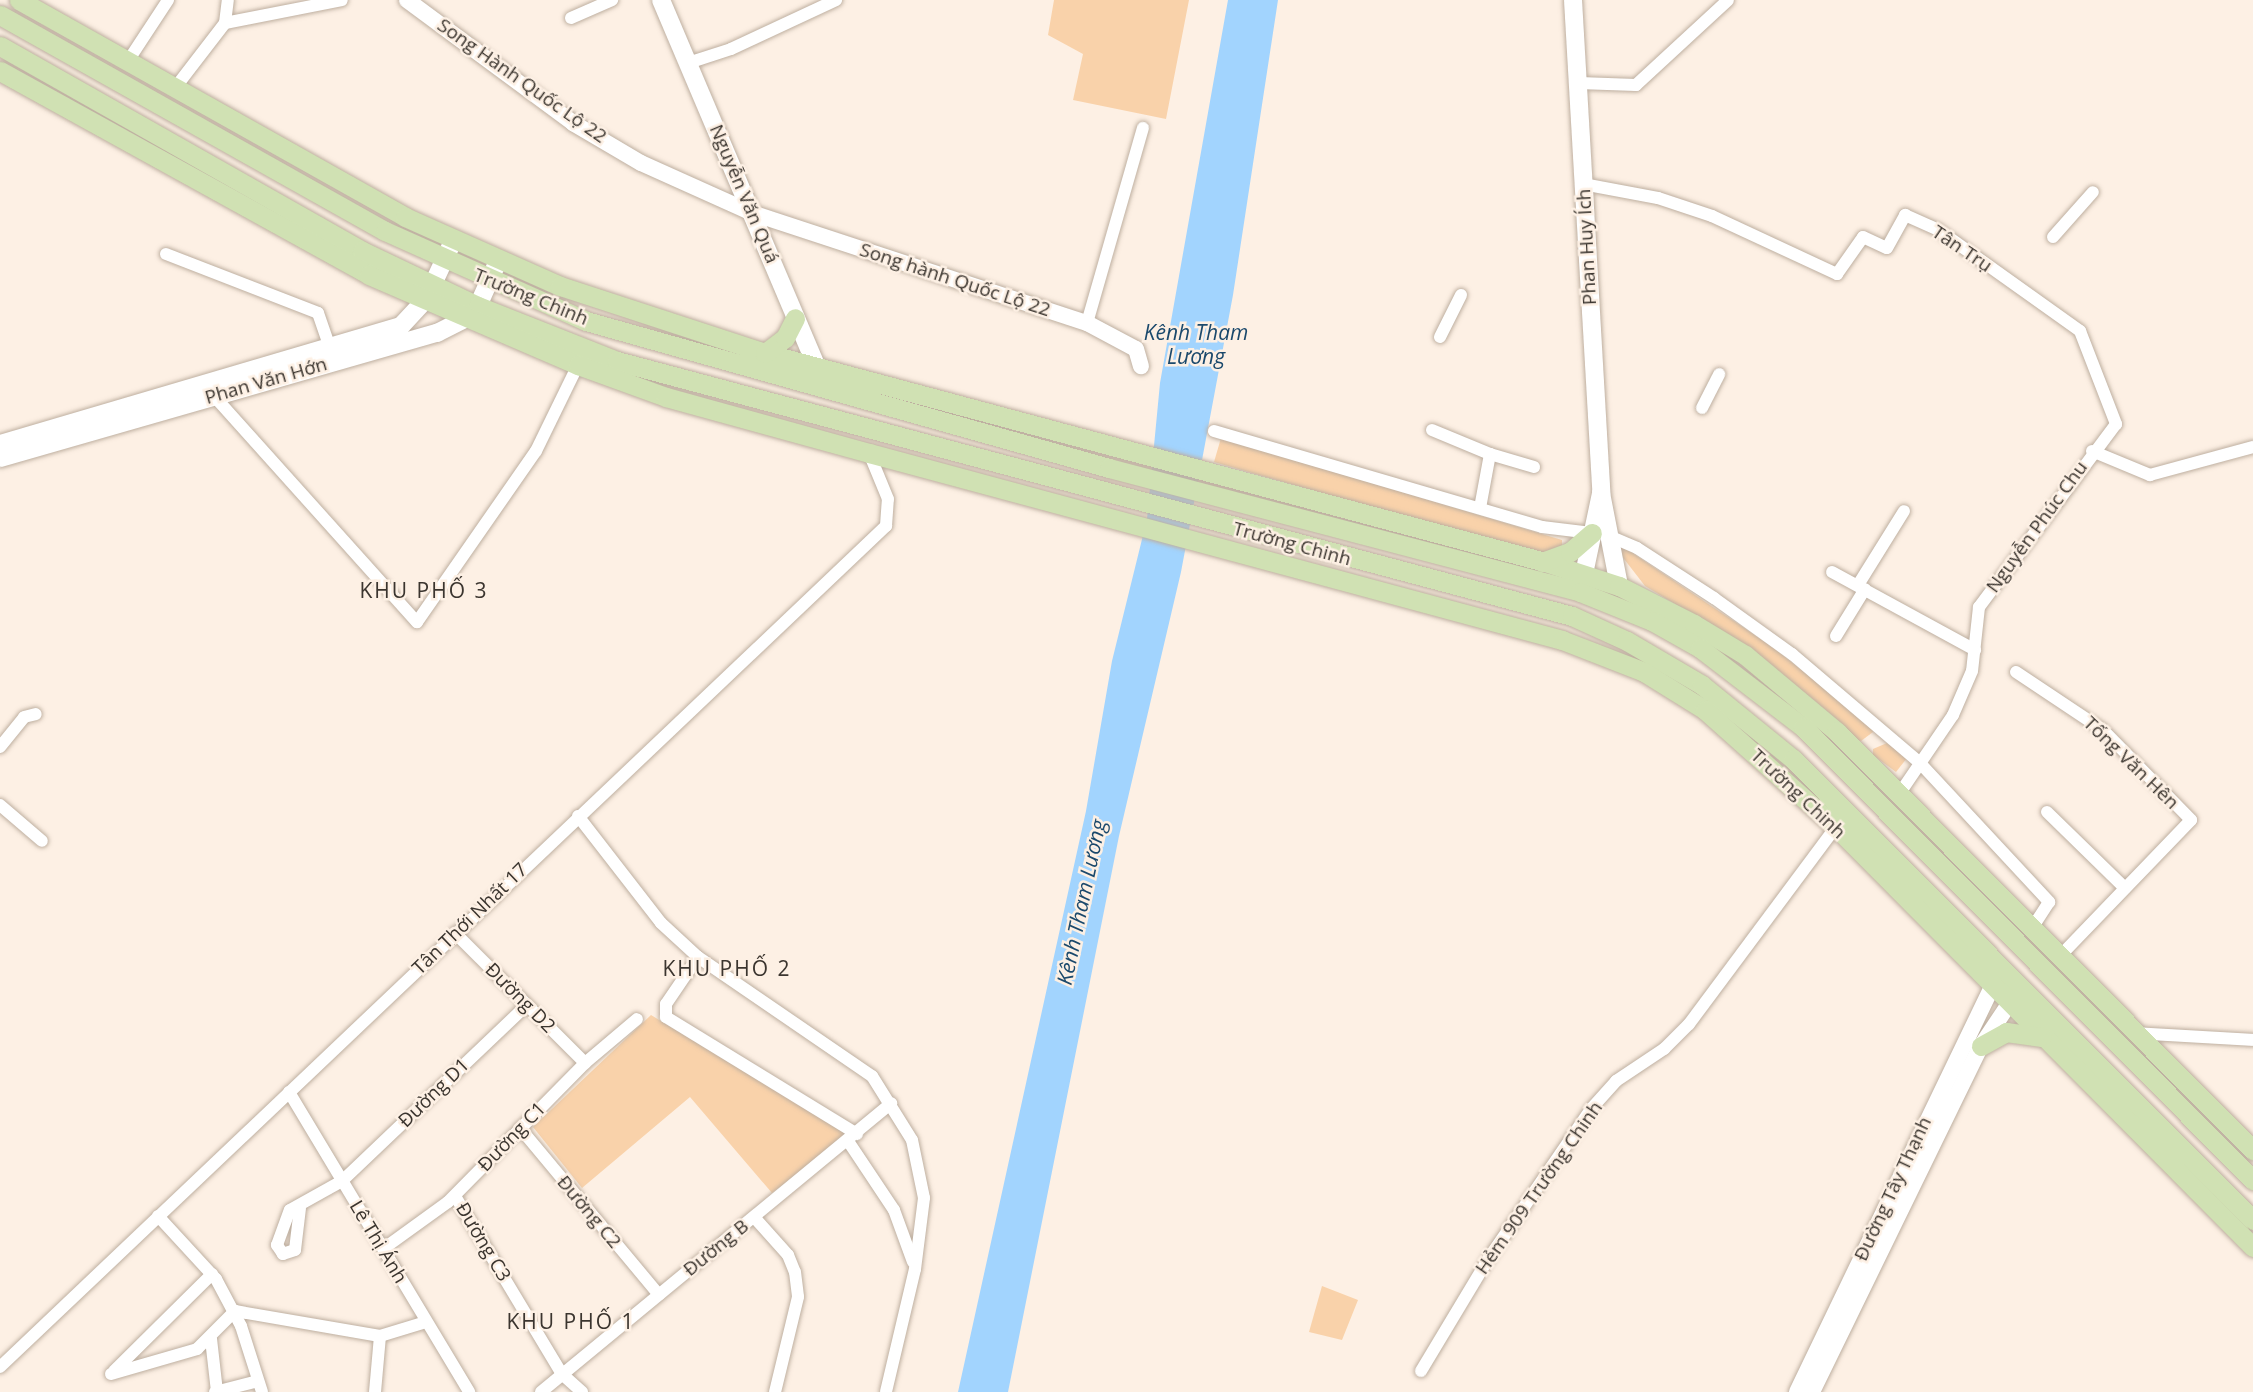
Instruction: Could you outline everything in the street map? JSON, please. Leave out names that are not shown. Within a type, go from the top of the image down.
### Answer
[{"type":"main road","name":"Trường Chinh","points":[[19,0],[453,241],[643,316],[765,353],[815,365],[1112,459],[1231,500],[1502,572],[1582,583]]},
{"type":"main road","name":"Nguyễn Văn Quá","points":[[661,0],[826,389]]},
{"type":"main road","name":"Phan Huy Ích","points":[[1573,0],[1601,493],[1601,535]]},
{"type":"main road","name":"Trường Chinh","points":[[0,15],[284,176],[445,261],[586,321],[826,389],[1112,459],[1236,480],[1545,562],[1582,583],[1617,595],[1745,655],[1812,709],[1900,793],[2026,938]]},
{"type":"main road","name":"Trường Chinh","points":[[0,46],[362,251],[430,293]]},
{"type":"main road","name":"Trường Chinh","points":[[0,71],[296,236],[581,357],[666,397],[1562,640],[1597,651],[1644,672],[1705,710],[1836,827],[2041,1037],[2250,1238]]},
{"type":"main road","name":"Phan Văn Hớn","points":[[0,458],[113,418],[401,326],[430,293],[453,241]]},
{"type":"main road","points":[[474,312],[498,261]]},
{"type":"main road","name":"Phan Văn Hớn","points":[[0,444],[214,396],[437,333],[474,312]]},
{"type":"main road","points":[[765,353],[785,338],[795,318]]},
{"type":"main road","name":"Trường Chinh","points":[[581,357],[691,383],[1101,491],[1223,526],[1572,616],[1604,631],[1691,678],[1754,726],[2024,989],[2253,1220]]},
{"type":"main road","points":[[1357,533],[1363,512]]},
{"type":"main road","points":[[1502,572],[1545,562],[1601,535]]},
{"type":"main road","points":[[1562,640],[1601,535]]},
{"type":"main road","points":[[1597,651],[1617,595],[1601,535]]},
{"type":"main road","points":[[1343,579],[1349,559]]},
{"type":"main road","name":"Trường Chinh","points":[[1617,595],[1700,648],[1803,727],[2052,963],[2253,1180]]},
{"type":"main road","points":[[1992,987],[2026,938]]},
{"type":"main road","name":"Trường Chinh","points":[[2052,963],[2135,1033],[2253,1150]]},
{"type":"main road","points":[[2008,1003],[2052,963]]},
{"type":"main road","points":[[1981,1046],[2006,1032],[2041,1037],[2086,1051]]},
{"type":"street","points":[[128,61],[168,0]]},
{"type":"street","points":[[175,88],[225,23],[228,0]]},
{"type":"street","points":[[225,23],[342,0]]},
{"type":"street","name":"Song Hành Quốc Lộ 22","points":[[407,0],[573,123],[641,163],[752,213]]},
{"type":"street","points":[[570,18],[612,0]]},
{"type":"street","points":[[688,63],[731,49],[836,0]]},
{"type":"street","points":[[1578,83],[1636,85],[1728,0]]},
{"type":"street","points":[[1087,323],[1143,128]]},
{"type":"street","name":"Tân Trụ","points":[[1583,184],[1658,198],[1712,216],[1837,274],[1863,237],[1887,248],[1905,215],[1937,229],[2080,331],[2116,415],[2116,424],[2092,451]]},
{"type":"street","points":[[2053,237],[2093,192]]},
{"type":"street","name":"Song hành Quốc Lộ 22","points":[[752,213],[1087,323],[1136,349],[1141,366]]},
{"type":"street","points":[[166,254],[318,313],[330,347]]},
{"type":"street","points":[[1440,337],[1461,295]]},
{"type":"street","points":[[214,396],[417,622],[536,451],[581,357]]},
{"type":"street","points":[[1702,408],[1719,374]]},
{"type":"street","points":[[1432,430],[1490,454],[1534,467]]},
{"type":"street","points":[[1214,431],[1542,527],[1601,535],[1637,548],[1792,654],[1920,763],[2049,902],[2026,938]]},
{"type":"street","name":"Nguyễn Phúc Chu","points":[[1900,793],[1954,715],[1975,650],[1979,607],[2092,451],[2150,475],[2253,447]]},
{"type":"street","name":"Tân Thới Nhất 17","points":[[0,1367],[886,526],[888,499],[869,453]]},
{"type":"street","points":[[1480,508],[1490,454]]},
{"type":"street","points":[[1836,636],[1904,511]]},
{"type":"street","points":[[1832,572],[1975,650]]},
{"type":"street","name":"Tống Văn Hên","points":[[2017,672],[2103,730],[2191,820],[2052,963]]},
{"type":"street","points":[[0,747],[24,717],[36,713]]},
{"type":"street","points":[[0,805],[42,841]]},
{"type":"street","points":[[2047,812],[2125,888]]},
{"type":"street","points":[[578,816],[661,923],[698,957],[872,1076],[912,1140],[924,1198],[915,1269],[887,1392]]},
{"type":"street","name":"Hẻm 909 Trường Chinh","points":[[1421,1371],[1489,1258],[1591,1109],[1616,1081],[1664,1049],[1689,1024],[1836,827]]},
{"type":"street","name":"Đường D2","points":[[455,933],[585,1063]]},
{"type":"street","points":[[698,957],[666,1004],[667,1017],[853,1137],[894,1210],[915,1269]]},
{"type":"street","name":"Đường Tây Thạnh","points":[[1865,1267],[1992,987]]},
{"type":"street","name":"Đường Tây Thạnh","points":[[1797,1392],[1816,1364],[1981,1046],[2008,1003]]},
{"type":"street","name":"Đường D1","points":[[300,1208],[342,1181],[526,1006]]},
{"type":"street","name":"Đường C1","points":[[383,1249],[455,1196],[585,1063],[637,1019]]},
{"type":"street","points":[[2135,1033],[2253,1040]]},
{"type":"street","name":"Lê Thị Ánh","points":[[289,1092],[468,1392]]},
{"type":"street","name":"Đường B","points":[[541,1392],[891,1103]]},
{"type":"street","name":"Đường C2","points":[[520,1128],[659,1295]]},
{"type":"street","name":"Đường C3","points":[[455,1196],[562,1374],[582,1392]]},
{"type":"street","points":[[158,1216],[212,1274],[235,1311],[260,1387],[216,1392],[211,1339]]},
{"type":"street","points":[[754,1217],[788,1255],[798,1297],[775,1392]]},
{"type":"street","points":[[212,1274],[111,1374],[197,1349],[211,1339],[235,1311]]},
{"type":"street","points":[[235,1311],[380,1336],[426,1322]]},
{"type":"street","points":[[375,1392],[380,1336]]},
{"type":"street","name":"Đường Tây Thạnh","points":[[1812,1392],[1816,1364]]},
{"type":"shaded area","points":[[1054,0],[1189,0],[1166,119],[1073,100],[1083,54],[1048,35]]},
{"type":"shaded area","points":[[1221,438],[1562,540],[1562,549],[1545,557],[1214,462]]},
{"type":"shaded area","points":[[1619,544],[1771,646],[1871,725],[1873,732],[1861,741],[1852,738],[1675,604],[1645,586],[1621,555]]},
{"type":"shaded area","points":[[1887,743],[1907,758],[1896,772],[1873,755],[1873,749]]},
{"type":"shaded area","points":[[651,1015],[849,1135],[772,1193],[690,1097],[582,1188],[533,1127]]},
{"type":"shaded area","points":[[1322,1286],[1358,1300],[1342,1340],[1309,1332]]},
{"type":"water","name":"Kênh Tham Lương","points":[[1228,0],[1278,0],[1233,295],[1181,572],[1119,836],[1008,1392],[958,1392],[1086,811],[1112,661],[1147,519],[1160,383]]},
{"type":"district","name":"KHU PHỐ 3","points":[[424,590]]},
{"type":"district","name":"KHU PHỐ 2","points":[[727,968]]},
{"type":"district","name":"KHU PHỐ 1","points":[[571,1321]]}]
